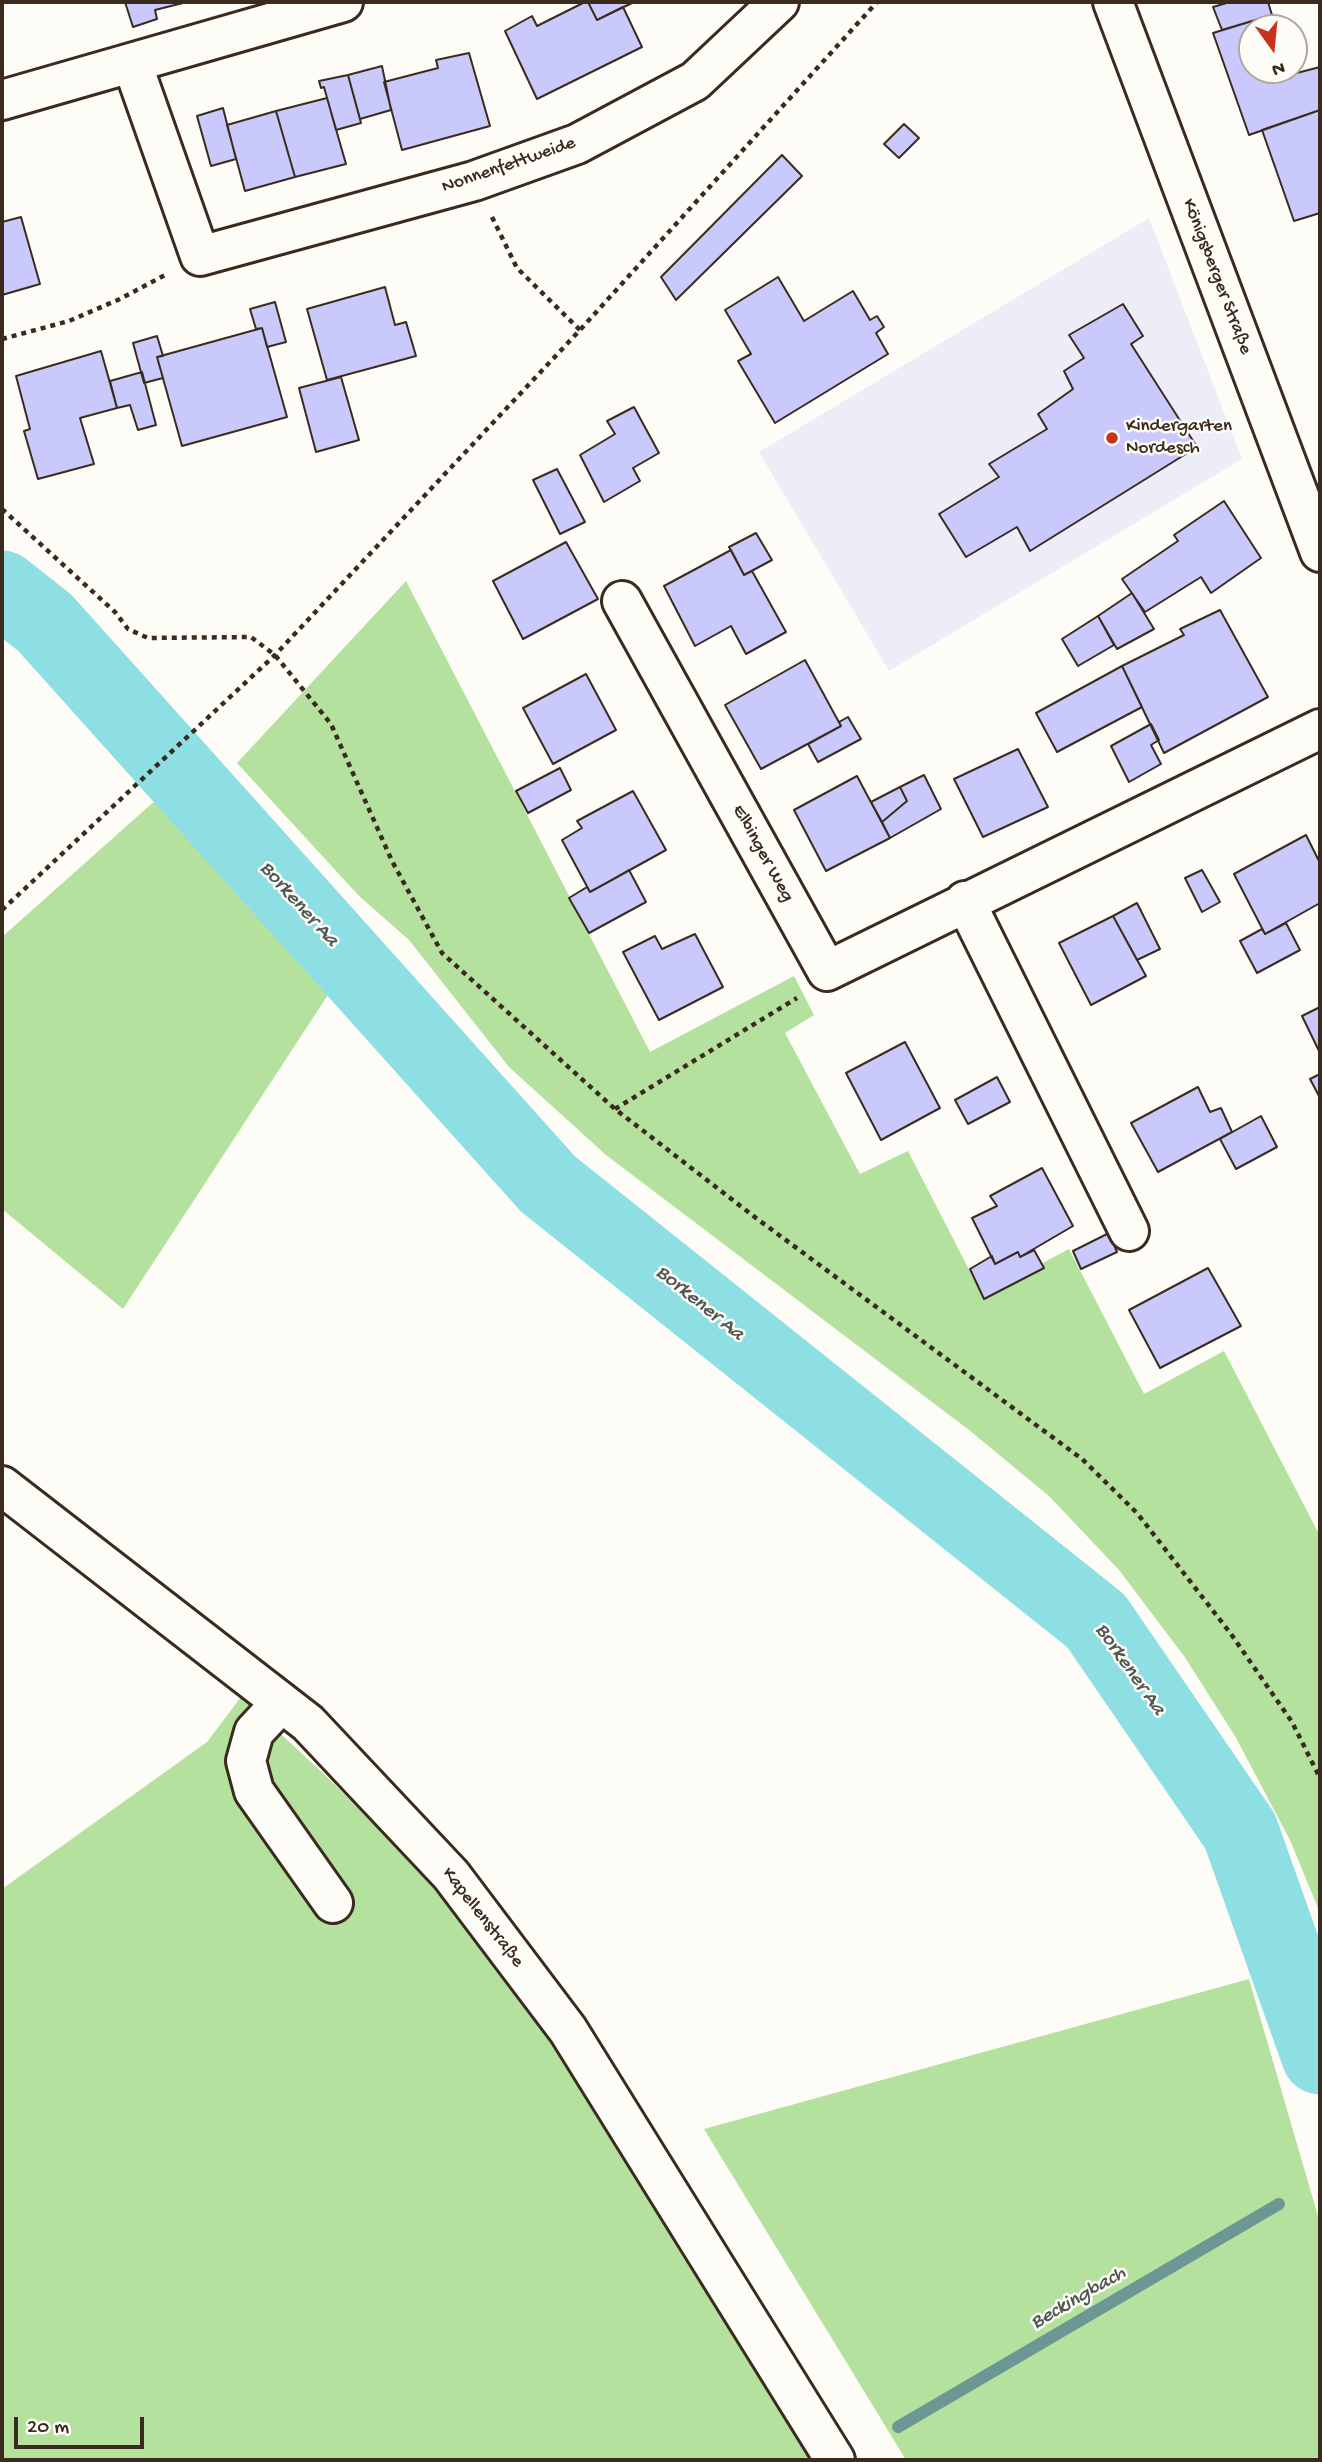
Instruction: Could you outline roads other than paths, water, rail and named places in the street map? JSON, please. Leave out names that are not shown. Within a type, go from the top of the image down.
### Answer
[{"type":"street","points":[[2,100],[343,2]]},
{"type":"street","name":"Nonnenfettweide","points":[[132,63],[200,256],[474,181],[577,144],[695,81],[779,2]]},
{"type":"street","name":"Königsberger Straße","points":[[1113,2],[1306,471],[1320,552]]},
{"type":"street","name":"Elbinger Weg","points":[[622,601],[827,971],[965,901]]},
{"type":"street","points":[[1129,1231],[965,901],[1320,729]]},
{"type":"street","name":"Kapellenstraße","points":[[2,1486],[308,1723],[451,1875],[568,2030],[835,2460]]},
{"type":"street","points":[[281,1703],[254,1732],[246,1760],[254,1790],[333,1903]]},
{"type":"waterway","name":"Borkener Aa","points":[[2,589],[45,623],[548,1184],[1096,1621],[1240,1831],[1320,2056]]},
{"type":"waterway","name":"Beckingbach","points":[[898,2427],[1279,2204]]},
{"type":"place","name":"Kindergarten Nordesch","points":[[1112,438]]}]
